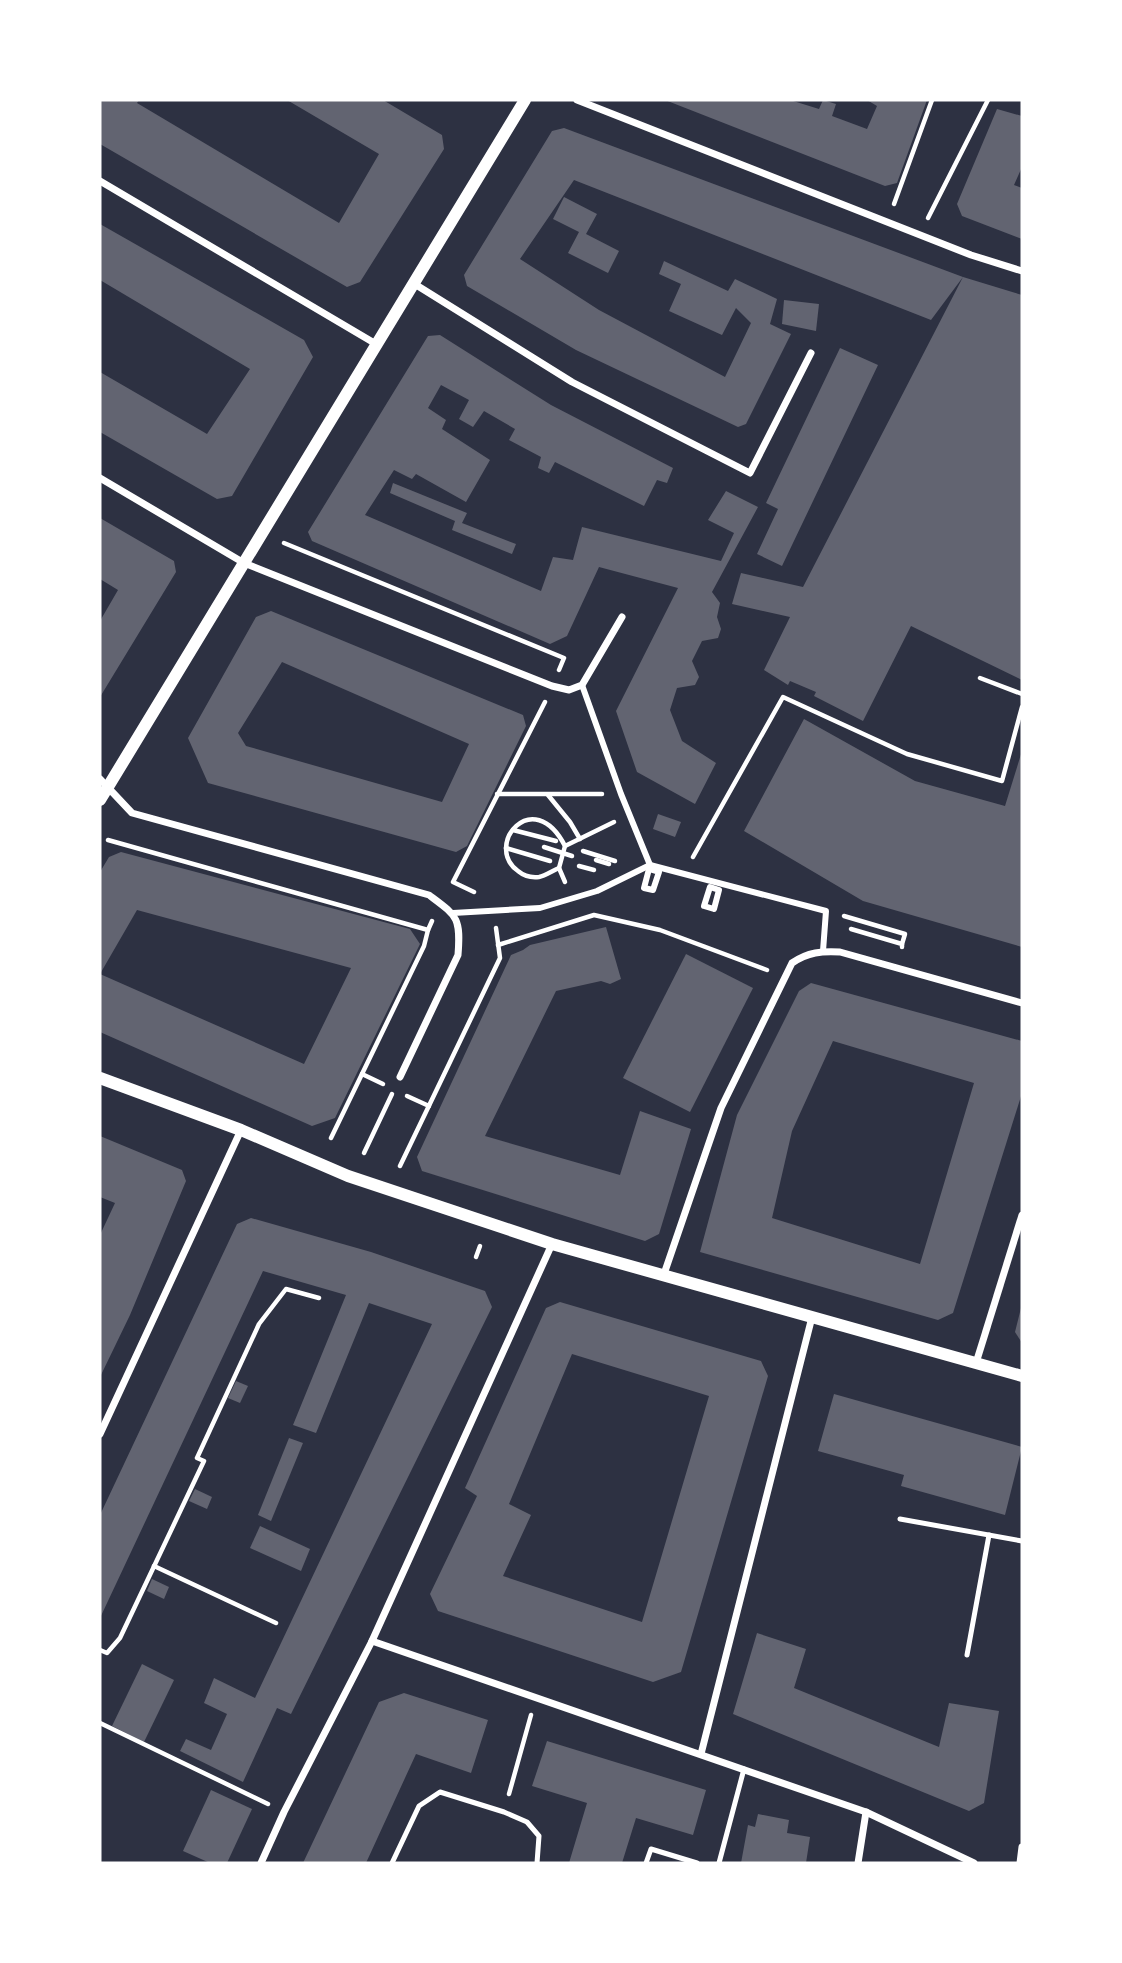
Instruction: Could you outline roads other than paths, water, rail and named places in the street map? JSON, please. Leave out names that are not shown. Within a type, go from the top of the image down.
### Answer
[{"type":"street","points":[[100,800],[104,783],[244,563],[525,100]]},
{"type":"street","points":[[577,100],[971,255],[1022,271]]},
{"type":"street","points":[[100,181],[376,344]]},
{"type":"street","points":[[413,283],[572,382],[750,474],[811,353]]},
{"type":"street","points":[[100,478],[244,563],[552,686],[569,690],[582,685],[622,617]]},
{"type":"street","points":[[582,685],[650,867]]},
{"type":"street","points":[[104,783],[132,813],[429,895],[453,913],[460,933],[458,955],[400,1077]]},
{"type":"street","points":[[453,913],[540,908],[597,891],[650,867],[684,873],[826,911],[824,951]]},
{"type":"street","points":[[664,1274],[720,1108],[788,968],[798,959],[810,953],[840,952],[1022,1003]]},
{"type":"street","points":[[100,1078],[241,1130],[348,1176],[552,1244],[1022,1376]]},
{"type":"street","points":[[100,1434],[241,1130]]},
{"type":"street","points":[[976,1363],[1022,1215]]},
{"type":"street","points":[[261,1863],[284,1812],[372,1641],[552,1244]]},
{"type":"street","points":[[701,1754],[812,1317]]},
{"type":"street","points":[[372,1641],[866,1812],[974,1863]]},
{"type":"street","points":[[858,1863],[866,1812]]},
{"type":"street","points":[[1020,1863],[1022,1847]]},
{"type":"lane","points":[[900,1519],[1022,1541]]},
{"type":"lane","points":[[967,1655],[989,1535]]},
{"type":"lane","points":[[719,1863],[744,1769]]},
{"type":"lane","points":[[392,1863],[419,1806],[440,1792],[527,1822],[539,1836],[537,1863]]},
{"type":"lane","points":[[646,1863],[651,1850],[696,1863]]}]
